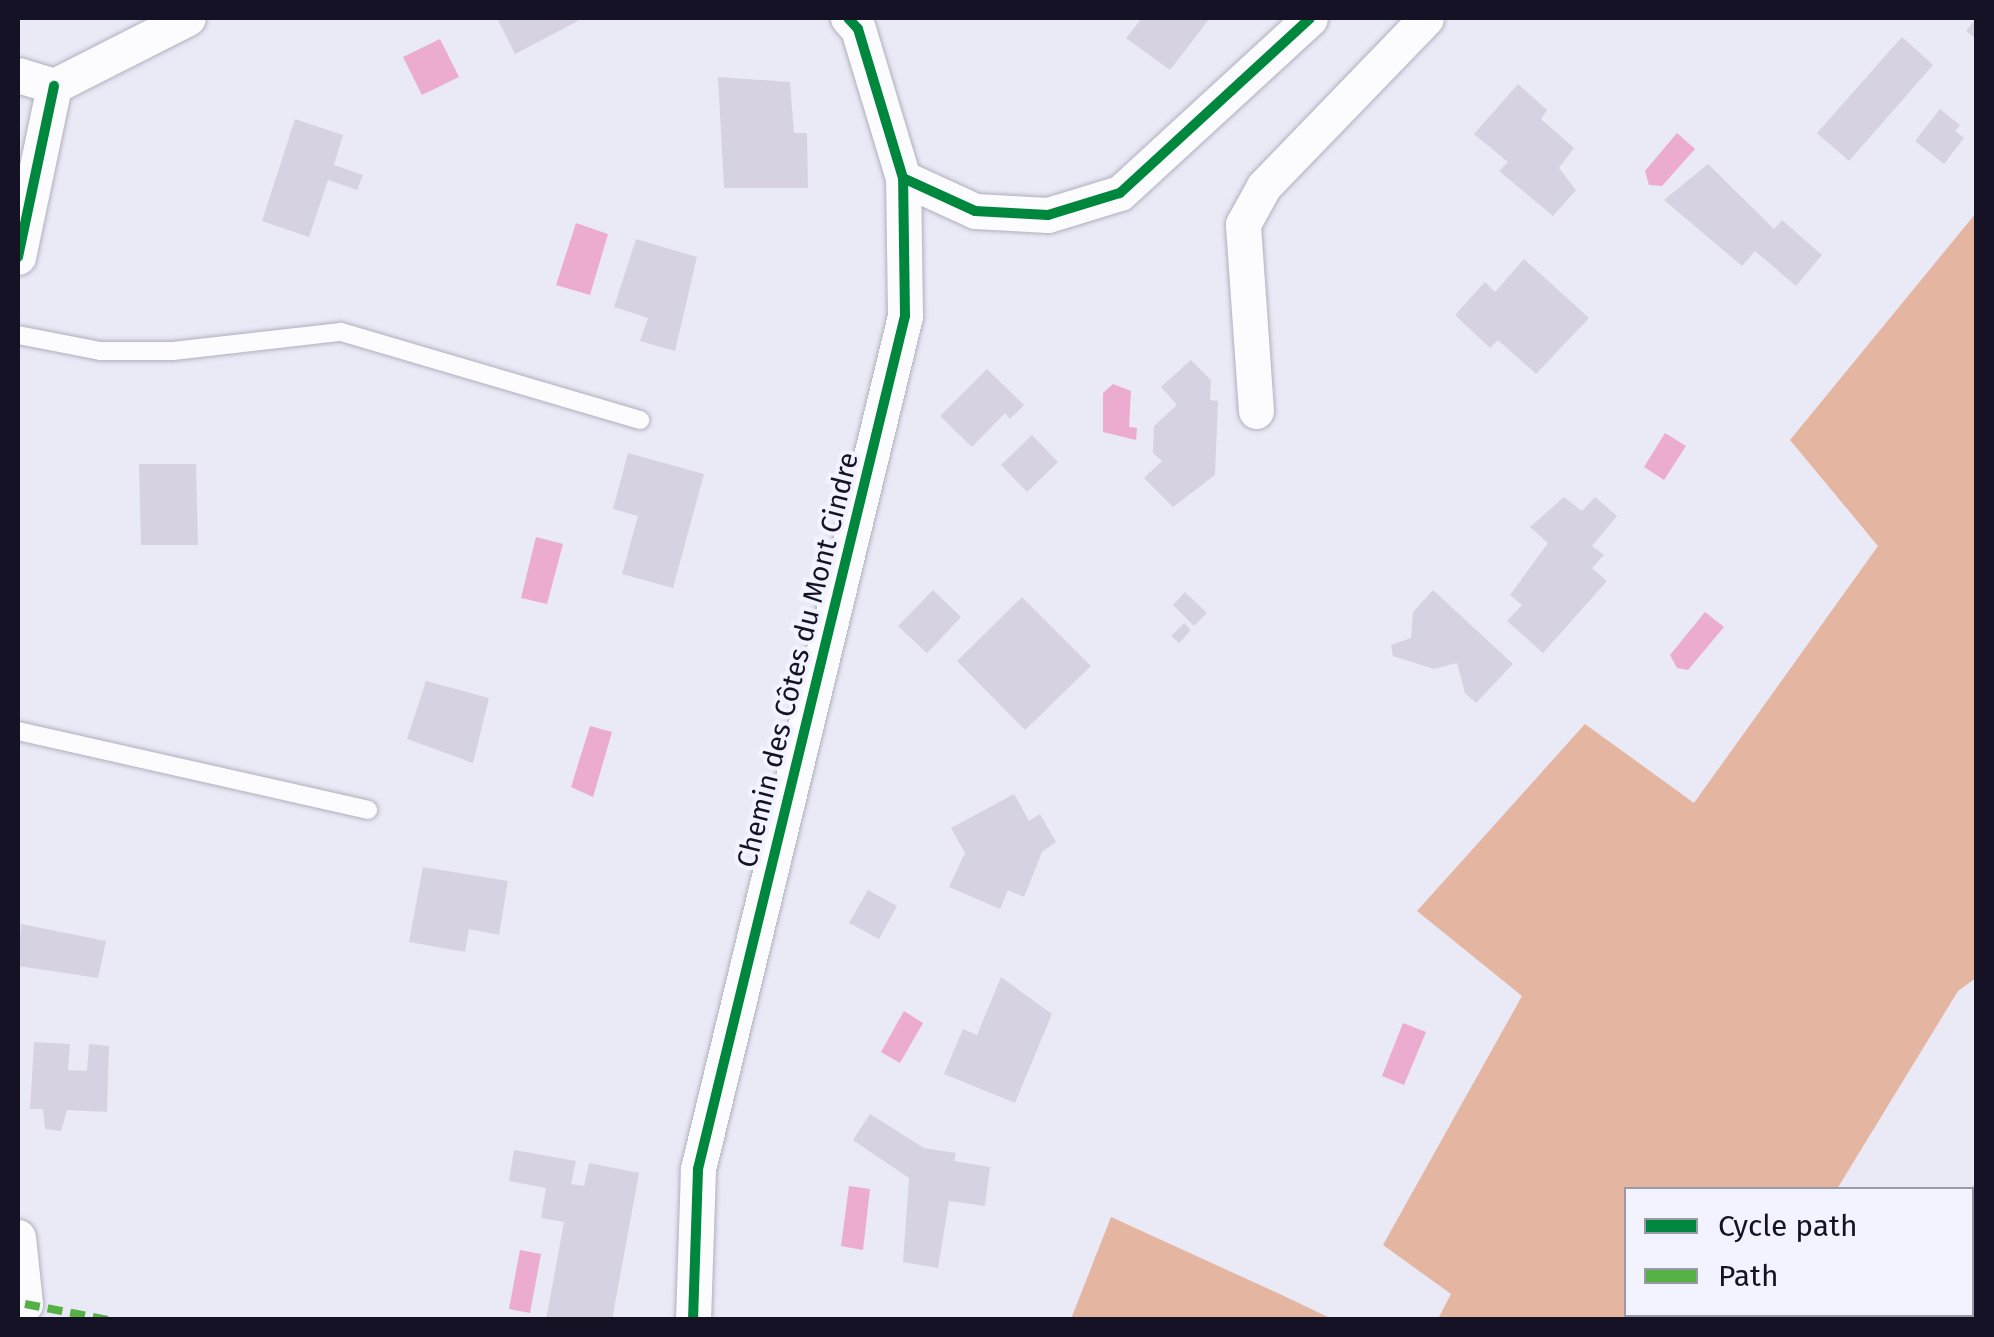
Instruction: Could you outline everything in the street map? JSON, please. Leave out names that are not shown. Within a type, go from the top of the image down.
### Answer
[{"type":"street","points":[[18,75],[54,86],[188,18]]},
{"type":"street","name":"Chemin des Côtes du Mont Cindre","points":[[694,1320],[698,1170],[905,316],[903,178],[858,28],[848,18]]},
{"type":"street","points":[[903,178],[975,211],[1048,215],[1120,193],[1310,18]]},
{"type":"street","points":[[1256,411],[1243,224],[1264,186],[1426,18]]},
{"type":"street","points":[[18,257],[54,86]]},
{"type":"street","points":[[18,1237],[21,1304]]},
{"type":"lane","points":[[18,335],[100,350],[172,352],[341,332],[640,420]]},
{"type":"lane","points":[[18,731],[368,810]]},
{"type":"shaded area","points":[[440,39],[459,77],[422,95],[403,57]]},
{"type":"shaded area","points":[[1677,133],[1695,149],[1662,186],[1649,185],[1645,171]]},
{"type":"shaded area","points":[[1976,213],[1976,978],[1958,991],[1838,1187],[1624,1187],[1624,1317],[1807,1319],[1438,1319],[1451,1294],[1383,1245],[1522,996],[1417,911],[1585,724],[1694,803],[1878,546],[1790,440]]},
{"type":"shaded area","points":[[576,223],[608,234],[590,295],[556,285]]},
{"type":"shaded area","points":[[1113,384],[1131,391],[1129,427],[1137,428],[1136,440],[1103,432],[1103,393]]},
{"type":"shaded area","points":[[1665,433],[1686,446],[1664,480],[1644,467]]},
{"type":"shaded area","points":[[536,537],[563,544],[547,604],[521,598]]},
{"type":"shaded area","points":[[1705,612],[1724,627],[1688,670],[1677,668],[1670,655]]},
{"type":"shaded area","points":[[590,726],[612,732],[593,797],[571,787]]},
{"type":"shaded area","points":[[904,1011],[923,1023],[900,1063],[881,1052]]},
{"type":"shaded area","points":[[1403,1023],[1426,1032],[1404,1085],[1382,1076]]},
{"type":"shaded area","points":[[849,1186],[870,1189],[863,1250],[841,1246]]},
{"type":"shaded area","points":[[1111,1217],[1284,1296],[1332,1319],[1071,1319]]},
{"type":"shaded area","points":[[520,1250],[541,1254],[530,1313],[509,1309]]},
{"type":"building","points":[[497,18],[577,18],[578,21],[515,54]]},
{"type":"building","points":[[1142,18],[1210,18],[1170,70],[1126,38]]},
{"type":"building","points":[[1976,18],[1976,39],[1966,31]]},
{"type":"building","points":[[1902,37],[1933,65],[1849,161],[1817,133]]},
{"type":"building","points":[[718,77],[790,82],[794,133],[807,133],[808,188],[724,188]]},
{"type":"building","points":[[1518,84],[1547,110],[1541,119],[1574,148],[1559,168],[1576,190],[1553,216],[1499,171],[1508,162],[1474,134]]},
{"type":"building","points":[[1940,109],[1960,125],[1955,131],[1964,138],[1944,164],[1915,141]]},
{"type":"building","points":[[295,119],[343,135],[334,165],[363,175],[357,190],[328,180],[309,237],[262,221]]},
{"type":"building","points":[[1708,164],[1774,229],[1782,220],[1822,255],[1796,286],[1755,251],[1742,266],[1664,200]]},
{"type":"building","points":[[636,239],[697,257],[675,351],[640,341],[648,318],[614,307]]},
{"type":"building","points":[[1524,259],[1589,318],[1536,374],[1498,340],[1490,348],[1455,315],[1485,282],[1495,292]]},
{"type":"building","points":[[1191,360],[1211,380],[1210,400],[1218,401],[1215,475],[1173,507],[1144,478],[1162,461],[1153,453],[1154,426],[1177,405],[1161,387]]},
{"type":"building","points":[[987,369],[1024,405],[1010,419],[1005,413],[972,447],[940,416]]},
{"type":"building","points":[[1032,435],[1058,462],[1027,492],[1001,465]]},
{"type":"building","points":[[628,453],[704,474],[673,588],[622,574],[638,516],[613,509]]},
{"type":"building","points":[[139,464],[196,464],[198,545],[141,545]]},
{"type":"building","points":[[1564,497],[1582,511],[1595,497],[1617,516],[1592,546],[1604,555],[1592,568],[1607,581],[1543,653],[1507,621],[1522,605],[1510,595],[1548,543],[1530,527]]},
{"type":"building","points":[[933,590],[961,617],[927,653],[898,626]]},
{"type":"building","points":[[1433,590],[1513,664],[1476,703],[1465,693],[1457,663],[1434,669],[1393,656],[1391,645],[1411,638],[1413,612]]},
{"type":"building","points":[[1185,592],[1207,613],[1194,626],[1173,605]]},
{"type":"building","points":[[1022,597],[1091,666],[1025,730],[957,661]]},
{"type":"building","points":[[1184,623],[1191,630],[1179,643],[1171,636]]},
{"type":"building","points":[[426,681],[489,698],[473,763],[407,739]]},
{"type":"building","points":[[1014,794],[1029,821],[1040,814],[1056,842],[1042,852],[1024,897],[1008,890],[1000,909],[949,887],[965,853],[951,828]]},
{"type":"building","points":[[423,867],[508,881],[499,935],[469,929],[465,952],[409,942]]},
{"type":"building","points":[[868,890],[897,906],[879,939],[849,923]]},
{"type":"building","points":[[21,924],[106,941],[98,978],[18,966]]},
{"type":"building","points":[[1001,977],[1052,1014],[1015,1103],[944,1074],[963,1029],[977,1035]]},
{"type":"building","points":[[34,1042],[70,1044],[68,1070],[87,1071],[89,1044],[109,1046],[107,1112],[67,1110],[61,1131],[45,1129],[43,1109],[30,1109]]},
{"type":"building","points":[[870,1114],[924,1148],[956,1153],[954,1161],[990,1167],[985,1206],[949,1201],[938,1268],[903,1262],[909,1178],[853,1140]]},
{"type":"building","points":[[514,1150],[576,1161],[571,1184],[584,1186],[589,1163],[639,1173],[612,1320],[546,1320],[564,1222],[541,1218],[546,1188],[509,1181]]},
{"type":"building","points":[[1976,1181],[1974,1272],[1974,1187]]},
{"type":"marked path","points":[[25,1304],[109,1320]]},
{"type":"cycle path","points":[[693,1320],[698,1169],[905,316],[903,178],[858,29],[848,18]]},
{"type":"cycle path","points":[[903,178],[975,211],[1048,215],[1120,193],[1310,18]]},
{"type":"cycle path","points":[[18,257],[54,86]]}]
